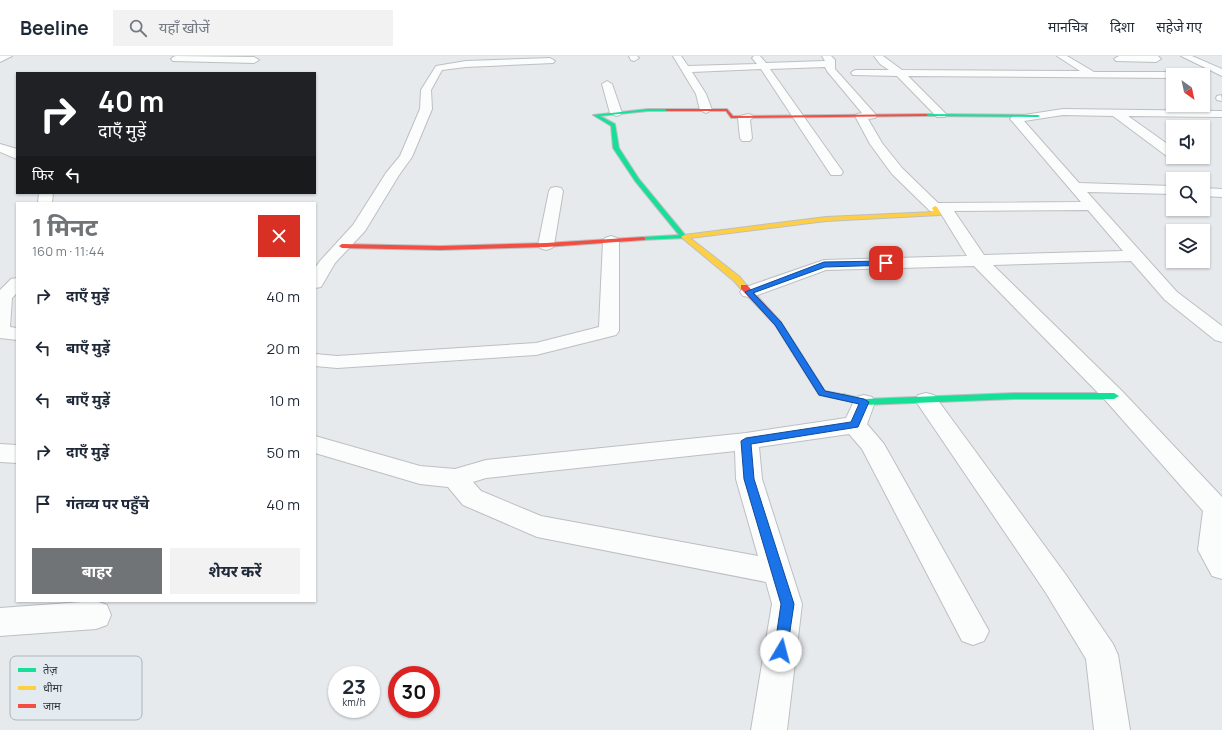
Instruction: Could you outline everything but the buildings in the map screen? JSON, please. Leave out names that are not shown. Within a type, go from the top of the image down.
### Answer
[{"type":"street","points":[[0,59],[8,56]]},
{"type":"street","points":[[677,56],[702,94],[706,110]]},
{"type":"street","points":[[755,56],[836,172]]},
{"type":"street","points":[[878,56],[883,62],[899,73],[941,115]]},
{"type":"street","points":[[1107,59],[1156,59],[1152,56]]},
{"type":"street","points":[[1185,56],[1222,74]]},
{"type":"street","points":[[1063,57],[1086,59]]},
{"type":"street","points":[[1063,57],[1091,74]]},
{"type":"street","points":[[176,59],[256,58]]},
{"type":"street","points":[[242,68],[256,58]]},
{"type":"street","points":[[686,70],[764,67],[828,60],[830,69],[866,116],[876,144],[897,171],[940,208],[979,261],[1114,396],[1217,509],[1212,550],[1222,567]]},
{"type":"street","points":[[316,280],[322,261],[342,246],[359,228],[406,157],[426,109],[426,90],[439,68],[466,64],[551,63]]},
{"type":"street","points":[[947,65],[958,73]]},
{"type":"street","points":[[856,73],[1166,75]]},
{"type":"street","points":[[1210,75],[1222,74]]},
{"type":"street","points":[[607,84],[616,113]]},
{"type":"street","points":[[972,631],[872,444],[860,413],[822,393],[778,324],[737,279],[684,237],[637,180],[616,148],[613,126],[595,115],[648,110],[726,110],[731,117],[941,115],[1038,116]]},
{"type":"street","points":[[1222,114],[1063,112],[1016,119],[1171,296],[1222,336]]},
{"type":"street","points":[[1116,113],[1166,149]]},
{"type":"street","points":[[1192,114],[1216,127]]},
{"type":"street","points":[[746,138],[744,118],[748,117]]},
{"type":"street","points":[[0,148],[16,155]]},
{"type":"street","points":[[1076,187],[1166,190]]},
{"type":"street","points":[[546,245],[556,191]]},
{"type":"street","points":[[1210,193],[1222,193]]},
{"type":"street","points":[[1210,196],[1222,203]]},
{"type":"street","points":[[940,208],[1092,206]]},
{"type":"street","points":[[342,246],[440,248],[546,245],[684,237],[826,219],[938,214],[940,208]]},
{"type":"street","points":[[316,360],[337,362],[536,349],[609,331],[611,241]]},
{"type":"street","points":[[749,292],[824,264],[1136,256]]},
{"type":"street","points":[[16,285],[3,297],[0,332],[16,334]]},
{"type":"street","points":[[316,444],[420,475],[455,478],[486,468],[746,441],[860,413],[926,400],[1014,396],[1114,396]]},
{"type":"street","points":[[926,400],[1056,584],[1102,655],[1112,730]]},
{"type":"street","points":[[746,441],[749,479],[787,604],[769,730]]},
{"type":"street","points":[[0,453],[16,454]]},
{"type":"street","points":[[455,478],[472,498],[537,526],[777,572]]},
{"type":"street","points":[[0,622],[96,615]]},
{"type":"traffic: fast","points":[[643,239],[684,237],[637,180],[616,148],[613,125],[595,115],[648,110],[667,110]]},
{"type":"traffic: fast","points":[[926,115],[1038,116]]},
{"type":"traffic: fast","points":[[843,397],[864,402],[1014,396],[1114,396]]},
{"type":"traffic: slow","points":[[744,287],[737,279],[684,237],[826,219],[938,214],[935,208]]},
{"type":"traffic: jam","points":[[667,110],[727,110],[731,117],[926,115]]},
{"type":"traffic: jam","points":[[342,246],[440,248],[546,245],[643,239]]},
{"type":"traffic: jam","points":[[744,287],[778,324],[822,393],[843,397]]},
{"type":"route","points":[[781,651],[787,604],[749,479],[746,441],[855,425],[864,402],[822,393],[778,324],[749,292],[824,264],[886,263]]}]
